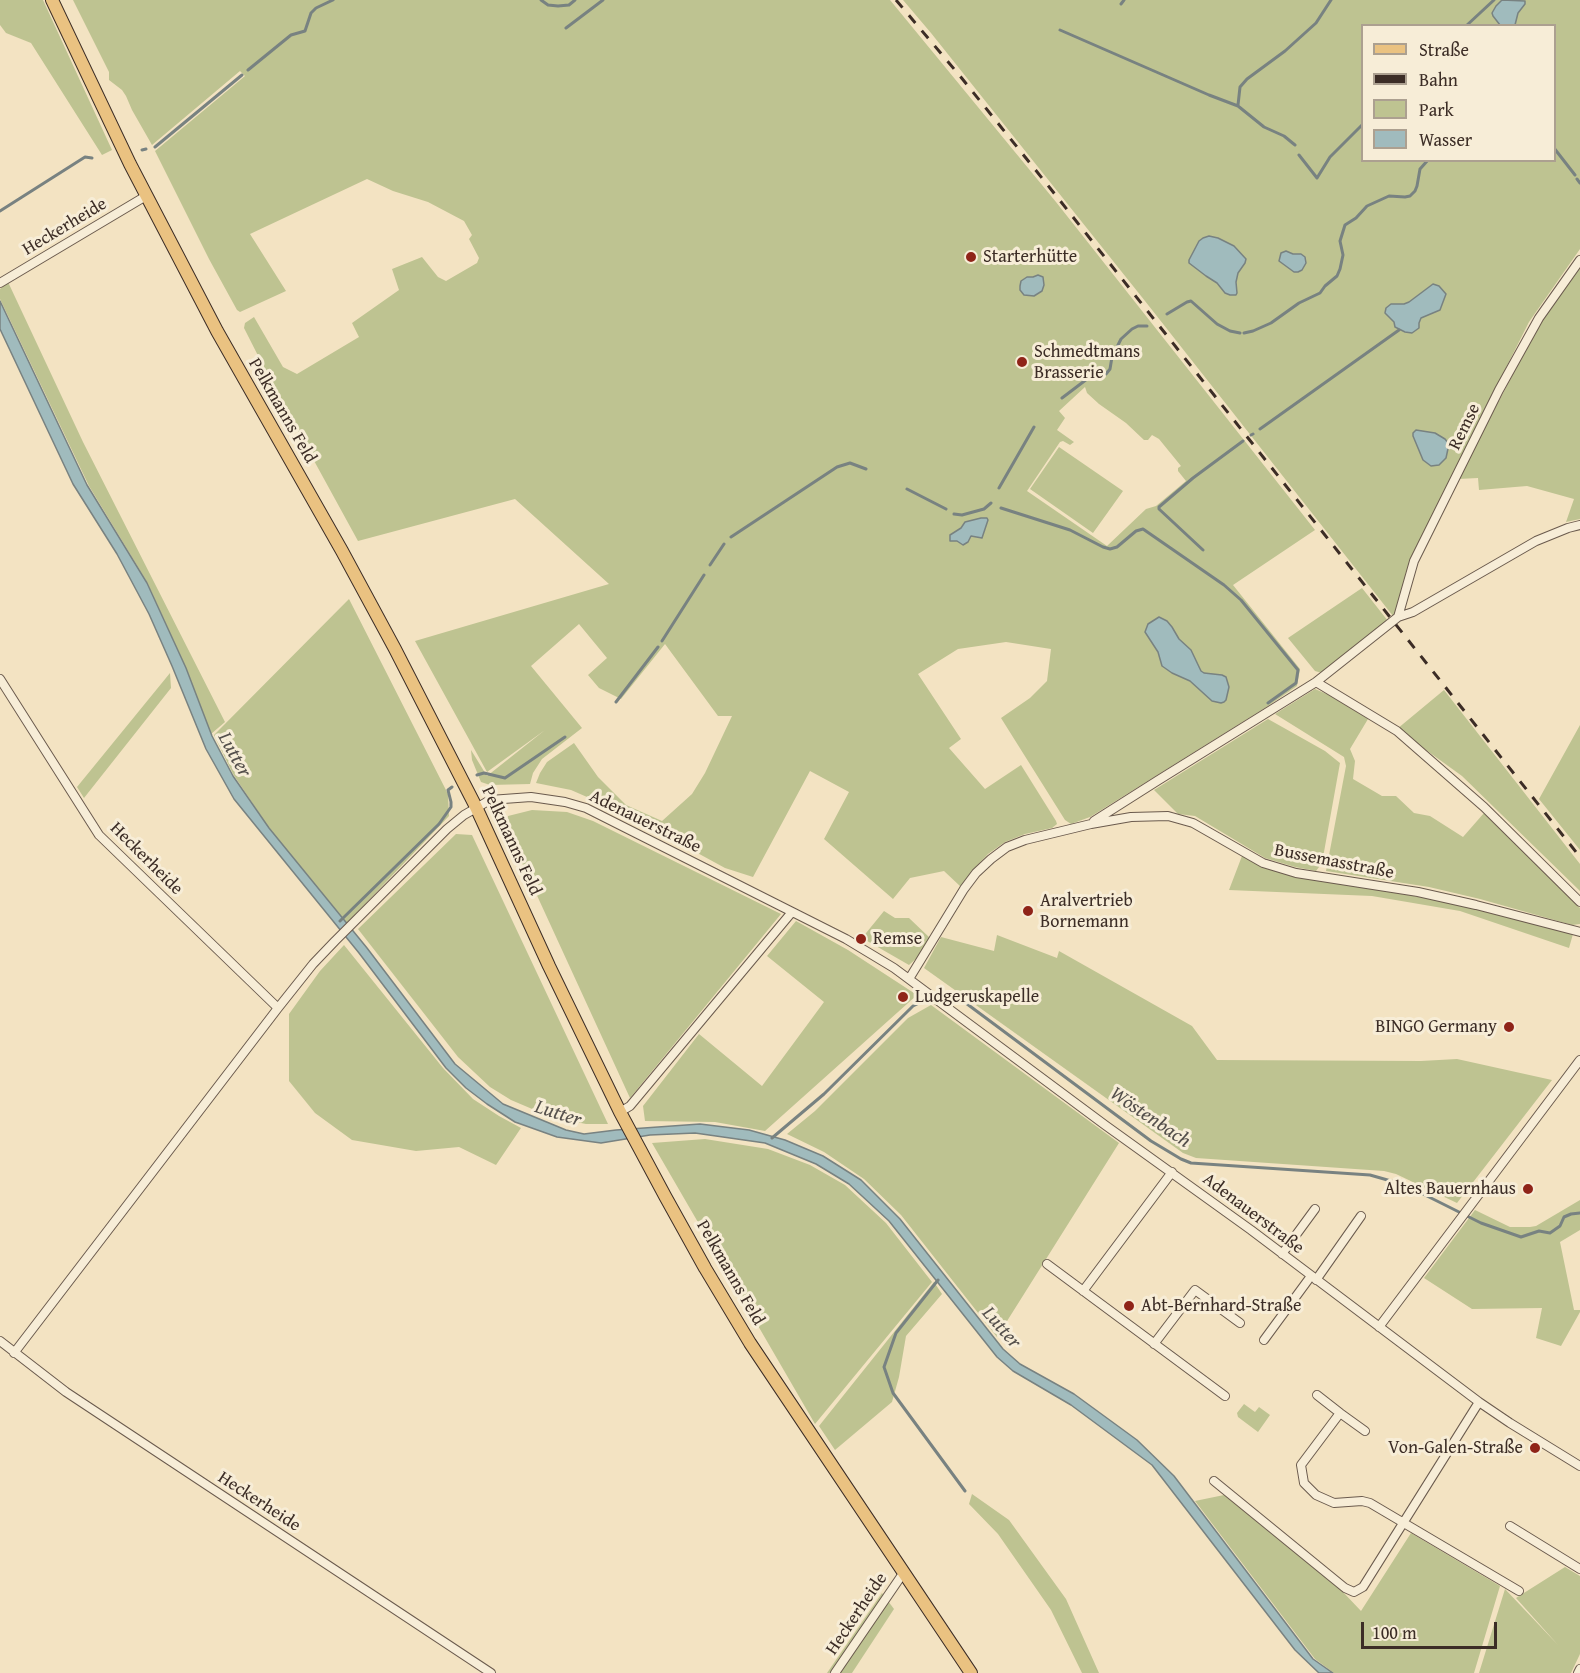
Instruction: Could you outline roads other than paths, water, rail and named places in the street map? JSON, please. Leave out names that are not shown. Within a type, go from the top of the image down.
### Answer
[{"type":"main road","name":"Pelkmanns Feld","points":[[52,1],[146,195],[222,341],[342,551],[476,807],[549,966],[640,1152],[750,1343],[971,1673]]},
{"type":"street","name":"Heckerheide","points":[[0,283],[146,195]]},
{"type":"street","name":"Remse","points":[[1398,617],[1414,561],[1499,390],[1539,318],[1580,260]]},
{"type":"street","points":[[1090,824],[1316,682],[1398,617],[1413,612],[1536,541],[1580,525]]},
{"type":"street","name":"Heckerheide","points":[[0,679],[99,835],[278,1008]]},
{"type":"street","points":[[1316,682],[1397,731],[1484,807],[1580,902]]},
{"type":"street","name":"Adenauerstraße","points":[[476,807],[490,800],[531,797],[566,802],[586,808],[857,945],[941,1002],[1479,1402],[1580,1466]]},
{"type":"street","points":[[14,1353],[313,964],[447,829],[476,807]]},
{"type":"street","name":"Bussemasstraße","points":[[909,979],[976,873],[1007,847],[1025,840],[1090,824],[1131,817],[1168,816],[1193,823],[1263,863],[1296,873],[1418,892],[1580,932]]},
{"type":"street","points":[[622,1117],[792,912]]},
{"type":"street","points":[[1379,1328],[1580,1059]]},
{"type":"street","points":[[1083,1291],[1172,1172]]},
{"type":"street","points":[[1282,1254],[1315,1209]]},
{"type":"street","points":[[1313,1278],[1361,1216]]},
{"type":"street","points":[[1047,1264],[1225,1396]]},
{"type":"street","name":"Adenauerstraße","points":[[1263,1340],[1313,1278]]},
{"type":"street","points":[[1154,1344],[1195,1290],[1240,1323]]},
{"type":"street","name":"Heckerheide","points":[[0,1341],[66,1392],[491,1673]]},
{"type":"street","points":[[1317,1395],[1365,1431]]},
{"type":"street","points":[[1214,1481],[1345,1588],[1354,1592],[1362,1587],[1479,1402]]},
{"type":"street","points":[[1340,1413],[1301,1465],[1304,1483],[1316,1495],[1334,1503],[1362,1501],[1370,1503],[1518,1591]]},
{"type":"street","points":[[1510,1526],[1580,1569]]},
{"type":"street","name":"Heckerheide","points":[[835,1673],[904,1572]]},
{"type":"water","points":[[1502,0],[1525,1],[1515,24],[1499,24],[1492,13]]},
{"type":"water","points":[[1209,236],[1234,246],[1246,259],[1238,273],[1236,295],[1225,293],[1217,283],[1189,263],[1199,241]]},
{"type":"water","points":[[1286,251],[1305,257],[1306,263],[1302,270],[1294,272],[1279,261],[1281,253]]},
{"type":"water","points":[[1038,275],[1043,277],[1042,291],[1034,296],[1024,295],[1020,290],[1021,281]]},
{"type":"water","points":[[1433,284],[1439,286],[1446,294],[1440,310],[1421,318],[1419,328],[1412,333],[1395,327],[1394,322],[1385,313],[1386,308],[1391,304],[1409,302]]},
{"type":"water","points":[[0,301],[87,485],[147,583],[186,668],[212,736],[233,776],[269,828],[367,948],[455,1064],[503,1104],[566,1130],[584,1134],[700,1124],[749,1130],[785,1140],[823,1156],[861,1180],[900,1219],[1003,1349],[1020,1364],[1074,1394],[1137,1440],[1174,1476],[1313,1659],[1333,1673],[1319,1673],[1295,1650],[1152,1465],[1071,1405],[1013,1371],[997,1357],[889,1221],[849,1184],[816,1164],[765,1143],[695,1133],[650,1135],[601,1143],[557,1137],[515,1122],[466,1088],[446,1068],[359,953],[234,799],[206,749],[149,614],[117,554],[73,484],[0,329]]},
{"type":"water","points":[[1416,430],[1435,433],[1449,444],[1446,458],[1439,465],[1431,466],[1423,460],[1413,436]]},
{"type":"water","points":[[981,518],[988,520],[982,538],[971,536],[963,545],[957,541],[950,541],[950,535],[961,528],[965,522]]},
{"type":"water","points":[[1159,617],[1167,621],[1179,639],[1191,650],[1201,671],[1226,677],[1229,687],[1224,702],[1212,701],[1190,681],[1162,666],[1158,652],[1145,632],[1148,624]]},
{"type":"waterway","points":[[248,70],[291,35],[305,31],[311,13],[333,0]]},
{"type":"waterway","points":[[541,0],[548,5],[558,6],[569,5],[575,0]]},
{"type":"waterway","points":[[566,28],[603,0]]},
{"type":"waterway","points":[[1121,4],[1124,0]]},
{"type":"waterway","points":[[1238,105],[1240,87],[1247,79],[1285,51],[1316,23],[1331,0]]},
{"type":"waterway","points":[[1468,24],[1494,0]]},
{"type":"waterway","points":[[1060,30],[1238,106],[1264,127],[1284,136],[1295,145]]},
{"type":"waterway","points":[[155,147],[242,75]]},
{"type":"waterway","points":[[1299,155],[1317,178],[1330,157],[1361,126]]},
{"type":"waterway","points":[[142,150],[146,149]]},
{"type":"waterway","points":[[1556,151],[1575,175]]},
{"type":"waterway","points":[[0,211],[85,157],[92,158]]},
{"type":"waterway","points":[[1244,333],[1271,323],[1299,303],[1320,293],[1337,276],[1340,269],[1343,255],[1340,241],[1345,225],[1356,218],[1367,206],[1389,196],[1410,196],[1417,186],[1420,169],[1426,162]]},
{"type":"waterway","points":[[1577,179],[1580,183]]},
{"type":"waterway","points":[[1167,314],[1191,301],[1217,324],[1240,333]]},
{"type":"waterway","points":[[1062,398],[1091,376],[1100,377],[1106,374],[1121,339],[1132,329],[1147,326]]},
{"type":"waterway","points":[[1260,429],[1399,330]]},
{"type":"waterway","points":[[999,488],[1034,427]]},
{"type":"waterway","points":[[1203,550],[1159,507],[1243,441]]},
{"type":"waterway","points":[[731,537],[837,467],[850,463],[866,469]]},
{"type":"waterway","points":[[907,489],[946,509]]},
{"type":"waterway","points":[[954,514],[962,515],[984,509],[991,503]]},
{"type":"waterway","points":[[1001,508],[1070,530],[1110,549],[1117,547],[1136,531],[1143,529],[1224,585],[1241,600],[1298,670],[1296,683],[1268,703]]},
{"type":"waterway","points":[[710,565],[724,544]]},
{"type":"waterway","points":[[662,641],[704,575]]},
{"type":"waterway","points":[[616,702],[658,647]]},
{"type":"waterway","points":[[477,775],[484,773],[505,778],[565,737]]},
{"type":"waterway","points":[[340,921],[439,824],[451,807],[448,790],[452,787]]},
{"type":"waterway","name":"Wöstenbach","points":[[772,1138],[824,1094],[913,1006],[947,993],[955,995],[1151,1141],[1191,1163],[1370,1175],[1405,1185],[1481,1223],[1521,1237],[1539,1231],[1550,1233],[1560,1226],[1564,1217],[1580,1213]]},
{"type":"waterway","points":[[938,1280],[896,1333],[884,1367],[893,1393],[965,1491]]},
{"type":"railway","points":[[896,0],[1050,188],[1580,857]]},
{"type":"place","name":"Starterhütte","points":[[971,257]]},
{"type":"place","name":"Schmedtmans Brasserie","points":[[1022,362]]},
{"type":"place","name":"Aralvertrieb Bornemann","points":[[1028,911]]},
{"type":"place","name":"Remse","points":[[861,939]]},
{"type":"place","name":"Ludgeruskapelle","points":[[903,997]]},
{"type":"place","name":"BINGO Germany","points":[[1509,1027]]},
{"type":"place","name":"Altes Bauernhaus","points":[[1528,1189]]},
{"type":"place","name":"Abt-Bernhard-Straße","points":[[1129,1306]]},
{"type":"place","name":"Von-Galen-Straße","points":[[1535,1448]]},
{"type":"water label","name":"Lutter","points":[[234,755]]},
{"type":"water label","name":"Lutter","points":[[558,1114]]},
{"type":"water label","name":"Lutter","points":[[1001,1328]]}]
